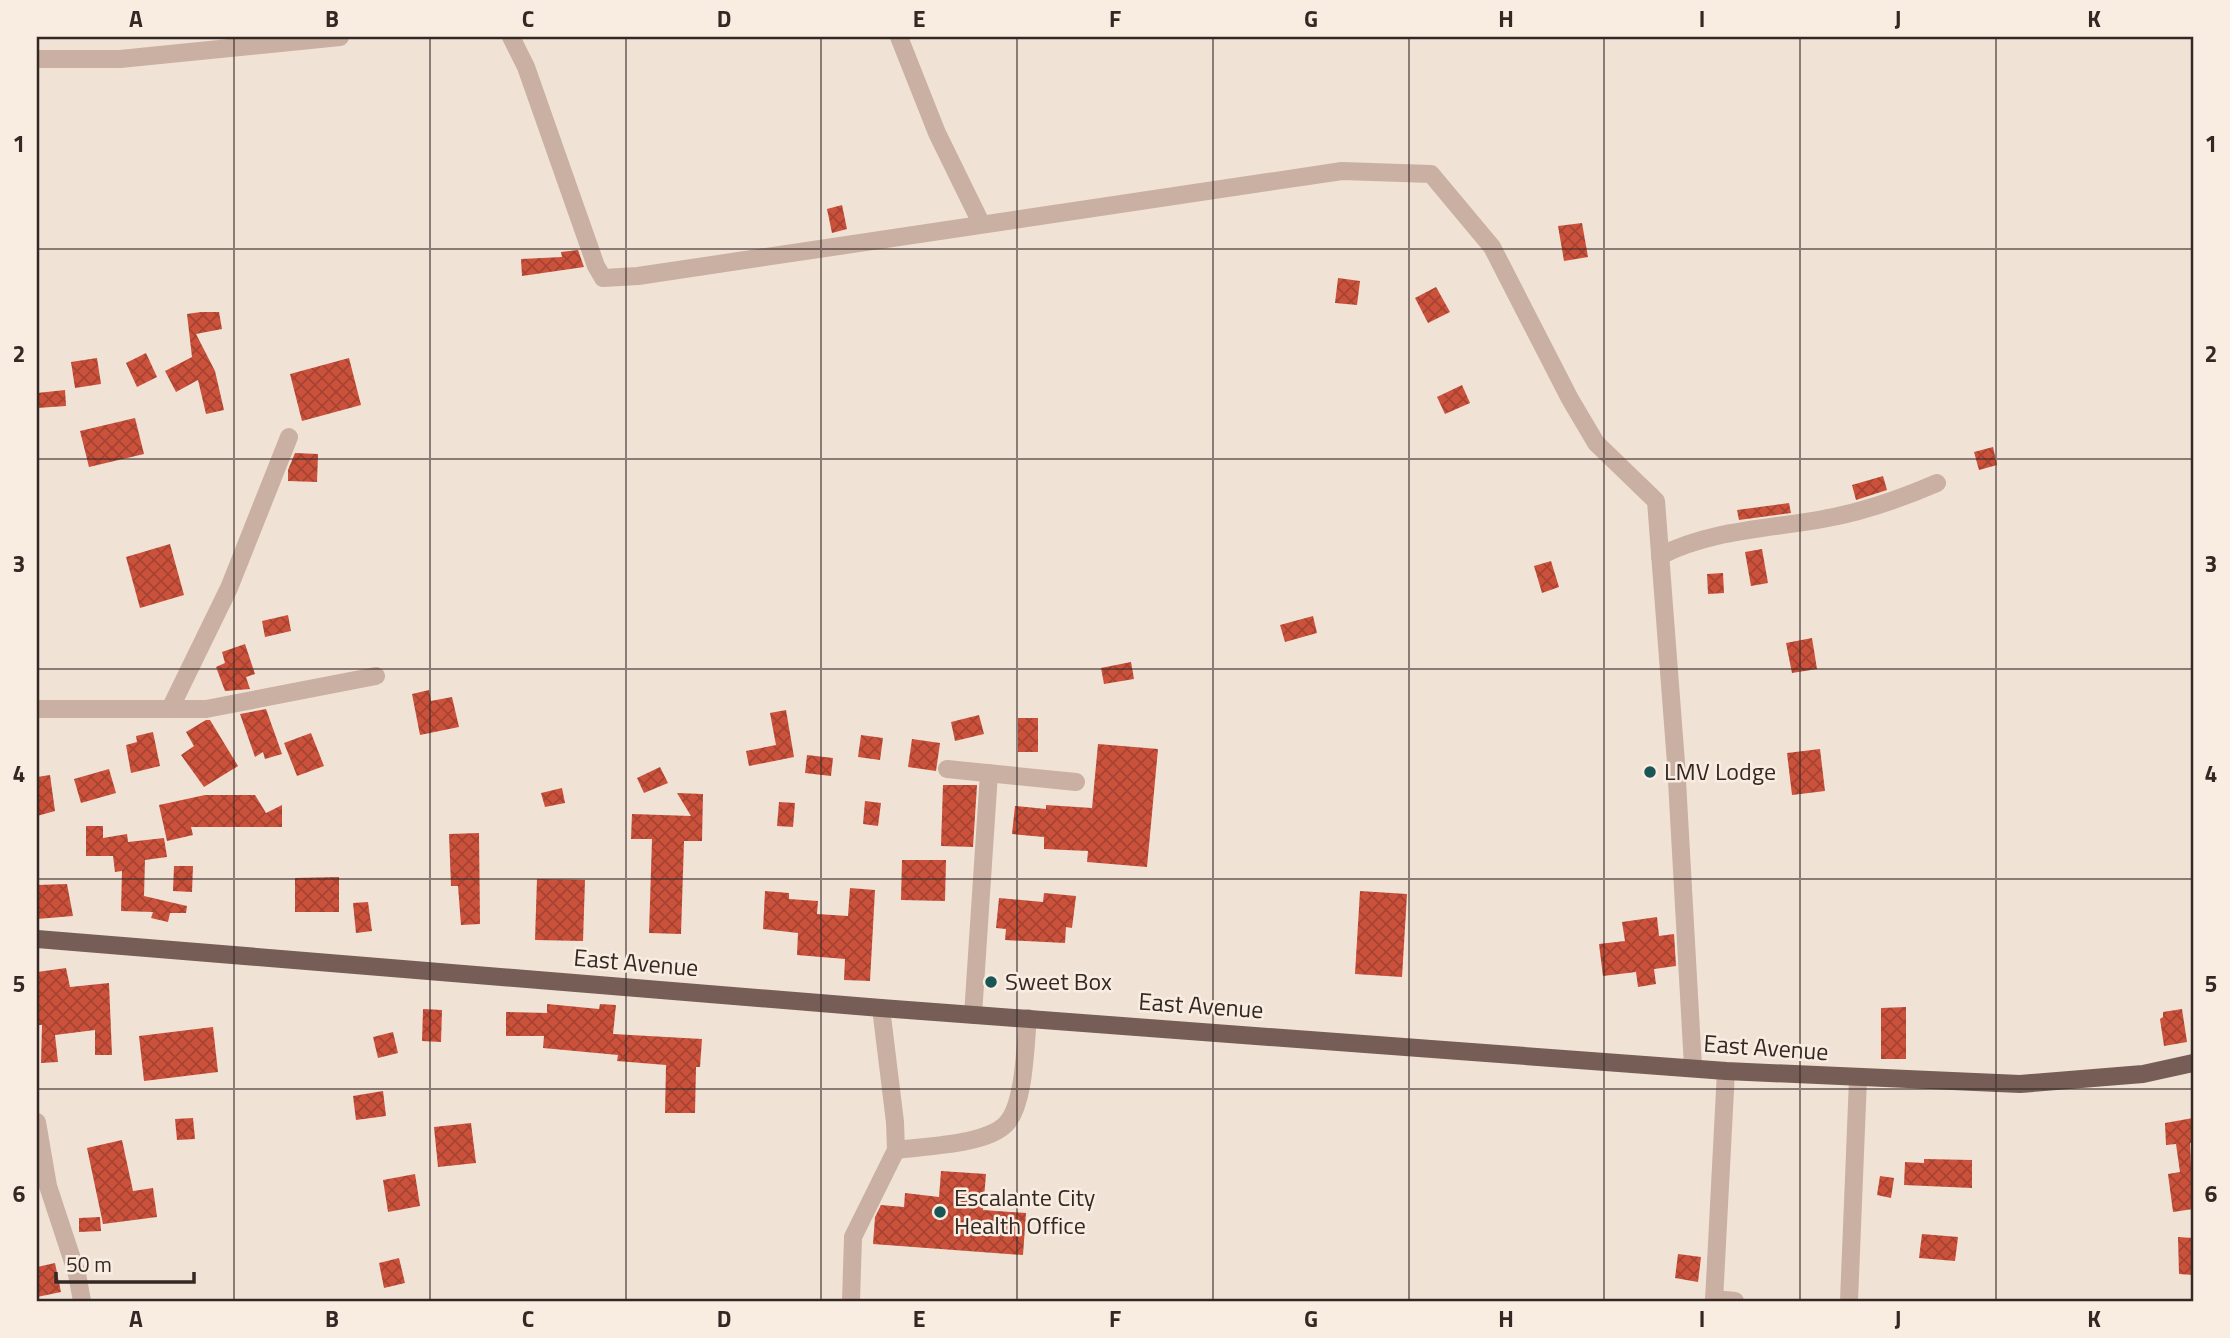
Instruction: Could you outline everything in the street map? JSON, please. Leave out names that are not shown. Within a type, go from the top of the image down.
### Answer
[{"type":"main road","name":"East Avenue","points":[[37,939],[881,1008],[1858,1079],[2020,1084],[2143,1074],[2193,1063]]},
{"type":"street","points":[[37,59],[120,59],[340,37]]},
{"type":"street","points":[[511,37],[526,67],[596,266],[603,278],[638,276],[981,223],[1227,191],[1342,172],[1431,174],[1492,247],[1570,400],[1596,443],[1656,501],[1676,763],[1693,1067]]},
{"type":"street","points":[[900,37],[937,133],[981,223]]},
{"type":"street","points":[[170,709],[229,587],[289,437]]},
{"type":"street","points":[[1660,556],[1688,541],[1825,519],[1889,503],[1937,483]]},
{"type":"street","points":[[37,709],[206,709],[376,676]]},
{"type":"street","points":[[947,769],[1076,782]]},
{"type":"street","points":[[973,1015],[989,774]]},
{"type":"street","points":[[851,1301],[853,1237],[896,1150],[881,1008]]},
{"type":"street","points":[[896,1150],[983,1138],[1006,1124],[1019,1096],[1028,1018]]},
{"type":"street","points":[[1726,1071],[1714,1300],[1735,1301]]},
{"type":"street","points":[[1849,1301],[1858,1079]]},
{"type":"street","points":[[37,1122],[48,1186],[77,1274],[82,1301]]},
{"type":"building","points":[[842,205],[847,229],[832,233],[827,209]]},
{"type":"building","points":[[1582,223],[1588,257],[1564,261],[1558,226]]},
{"type":"building","points":[[578,250],[584,267],[522,276],[521,259],[562,257],[561,252]]},
{"type":"building","points":[[1338,278],[1360,281],[1357,305],[1335,303]]},
{"type":"building","points":[[1436,287],[1450,312],[1428,323],[1415,298]]},
{"type":"building","points":[[219,312],[222,329],[196,334],[215,371],[224,410],[206,414],[198,380],[176,392],[165,371],[192,357],[187,314]]},
{"type":"building","points":[[146,353],[157,377],[137,387],[126,363]]},
{"type":"building","points":[[97,358],[101,384],[75,388],[71,362]]},
{"type":"building","points":[[349,358],[361,405],[302,421],[290,374]]},
{"type":"building","points":[[1462,385],[1470,403],[1445,414],[1437,397]]},
{"type":"building","points":[[65,390],[66,406],[37,408],[37,393]]},
{"type":"building","points":[[135,418],[144,454],[89,467],[80,431]]},
{"type":"building","points":[[1993,447],[1997,465],[1979,470],[1974,452]]},
{"type":"building","points":[[295,453],[318,454],[317,482],[288,481],[288,470]]},
{"type":"building","points":[[1883,476],[1887,490],[1856,500],[1852,485]]},
{"type":"building","points":[[1789,503],[1791,513],[1739,520],[1737,510]]},
{"type":"building","points":[[170,544],[184,595],[140,608],[126,557]]},
{"type":"building","points":[[1762,549],[1768,583],[1751,586],[1745,552]]},
{"type":"building","points":[[1551,561],[1559,587],[1542,593],[1534,566]]},
{"type":"building","points":[[1723,573],[1724,593],[1708,594],[1707,574]]},
{"type":"building","points":[[288,615],[291,631],[265,637],[262,621]]},
{"type":"building","points":[[1313,616],[1317,633],[1285,642],[1280,625]]},
{"type":"building","points":[[1812,638],[1817,669],[1792,673],[1786,643]]},
{"type":"building","points":[[245,644],[255,674],[246,677],[250,689],[225,691],[216,667],[225,663],[222,652]]},
{"type":"building","points":[[1131,662],[1134,679],[1104,684],[1101,668]]},
{"type":"building","points":[[429,690],[431,701],[452,697],[459,727],[420,735],[412,694]]},
{"type":"building","points":[[266,709],[282,754],[265,759],[263,752],[255,757],[240,714]]},
{"type":"building","points":[[786,710],[794,757],[749,766],[746,751],[776,745],[770,713]]},
{"type":"building","points":[[979,715],[984,734],[955,741],[951,722]]},
{"type":"building","points":[[1018,718],[1038,718],[1038,752],[1018,752]]},
{"type":"building","points":[[210,720],[238,766],[204,787],[181,755],[194,746],[186,732]]},
{"type":"building","points":[[153,732],[160,766],[131,773],[126,745],[137,742],[136,736]]},
{"type":"building","points":[[311,733],[324,766],[297,776],[284,743]]},
{"type":"building","points":[[861,735],[883,738],[880,760],[858,757]]},
{"type":"building","points":[[912,739],[940,743],[936,771],[908,767]]},
{"type":"building","points":[[1098,744],[1158,749],[1147,867],[1087,862],[1088,851],[1044,849],[1044,837],[1012,834],[1015,806],[1046,809],[1046,805],[1092,808]]},
{"type":"building","points":[[1820,749],[1825,791],[1792,795],[1787,753]]},
{"type":"building","points":[[807,755],[833,758],[831,776],[805,773]]},
{"type":"building","points":[[660,767],[668,783],[644,793],[637,778]]},
{"type":"building","points":[[109,769],[116,793],[81,803],[74,779]]},
{"type":"building","points":[[50,775],[55,811],[37,816],[37,777]]},
{"type":"building","points":[[943,785],[977,785],[973,847],[941,846]]},
{"type":"building","points":[[562,788],[565,803],[545,807],[541,793]]},
{"type":"building","points":[[677,793],[703,794],[702,841],[684,841],[681,934],[649,933],[652,839],[631,839],[632,814],[691,816]]},
{"type":"building","points":[[205,795],[255,795],[266,813],[282,805],[282,827],[191,827],[193,835],[167,841],[159,805]]},
{"type":"building","points":[[865,801],[881,803],[878,826],[863,824]]},
{"type":"building","points":[[779,802],[795,803],[793,827],[777,826]]},
{"type":"building","points":[[86,826],[103,826],[103,838],[127,834],[128,842],[164,838],[167,857],[145,860],[144,896],[187,906],[186,913],[170,913],[168,922],[151,918],[153,912],[121,911],[122,871],[115,872],[113,856],[86,856]]},
{"type":"building","points":[[479,833],[480,924],[461,925],[458,886],[451,886],[449,834]]},
{"type":"building","points":[[902,860],[946,860],[945,901],[901,900]]},
{"type":"building","points":[[174,866],[193,866],[192,892],[173,891]]},
{"type":"building","points":[[339,877],[339,912],[295,912],[295,878]]},
{"type":"building","points":[[537,879],[585,880],[583,941],[535,940]]},
{"type":"building","points":[[67,884],[73,916],[37,919],[37,885]]},
{"type":"building","points":[[850,888],[875,890],[870,981],[844,980],[845,959],[797,955],[798,933],[763,929],[765,891],[789,893],[789,899],[818,901],[817,914],[848,916]]},
{"type":"building","points":[[1360,891],[1407,894],[1402,977],[1355,974]]},
{"type":"building","points":[[1044,893],[1076,896],[1072,928],[1066,927],[1065,943],[1005,940],[1006,929],[996,928],[999,898],[1043,902]]},
{"type":"building","points":[[368,902],[372,931],[356,933],[353,903]]},
{"type":"building","points":[[1657,917],[1659,936],[1674,934],[1676,966],[1654,969],[1656,984],[1638,987],[1636,972],[1603,976],[1599,944],[1625,941],[1622,922]]},
{"type":"building","points":[[66,968],[70,987],[109,983],[112,1055],[95,1055],[95,1030],[55,1035],[58,1062],[41,1063],[42,1025],[37,1025],[37,972]]},
{"type":"building","points":[[547,1004],[599,1009],[600,1004],[616,1005],[613,1034],[702,1039],[700,1067],[696,1067],[695,1113],[665,1113],[666,1065],[617,1061],[618,1055],[543,1048],[544,1036],[506,1036],[506,1012],[547,1013]]},
{"type":"building","points":[[1906,1007],[1906,1059],[1881,1059],[1881,1008]]},
{"type":"building","points":[[423,1009],[442,1010],[441,1042],[422,1041]]},
{"type":"building","points":[[2182,1009],[2187,1042],[2164,1046],[2160,1019],[2163,1012]]},
{"type":"building","points":[[213,1027],[218,1072],[144,1081],[139,1036]]},
{"type":"building","points":[[393,1032],[398,1053],[378,1058],[373,1037]]},
{"type":"building","points":[[383,1091],[386,1116],[356,1120],[353,1096]]},
{"type":"building","points":[[193,1118],[195,1139],[177,1140],[175,1119]]},
{"type":"building","points":[[2193,1118],[2193,1143],[2190,1143],[2193,1209],[2173,1212],[2168,1174],[2180,1172],[2176,1144],[2166,1145],[2165,1123]]},
{"type":"building","points":[[471,1123],[476,1163],[438,1167],[434,1127]]},
{"type":"building","points":[[122,1140],[133,1191],[153,1188],[157,1217],[103,1224],[87,1148]]},
{"type":"building","points":[[1924,1159],[1972,1160],[1972,1188],[1904,1185],[1905,1162],[1924,1163]]},
{"type":"building","name":"Escalante City Health Office","points":[[941,1171],[986,1174],[983,1210],[1026,1213],[1023,1255],[873,1244],[875,1217],[881,1205],[904,1207],[905,1193],[939,1197]]},
{"type":"building","points":[[415,1174],[420,1206],[388,1212],[383,1180]]},
{"type":"building","points":[[1880,1176],[1894,1178],[1891,1198],[1877,1195]]},
{"type":"building","points":[[100,1217],[101,1231],[79,1232],[79,1218]]},
{"type":"building","points":[[1922,1234],[1958,1237],[1955,1261],[1919,1258]]},
{"type":"building","points":[[2178,1237],[2193,1238],[2193,1275],[2179,1274]]},
{"type":"building","points":[[1678,1254],[1701,1257],[1698,1282],[1675,1278]]},
{"type":"building","points":[[399,1258],[405,1283],[384,1288],[379,1263]]},
{"type":"building","points":[[55,1263],[61,1292],[37,1297],[37,1267]]},
{"type":"place","name":"LMV Lodge","points":[[1650,772]]},
{"type":"place","name":"Sweet Box","points":[[991,982]]},
{"type":"place","name":"Escalante City Health Office","points":[[940,1212]]}]
